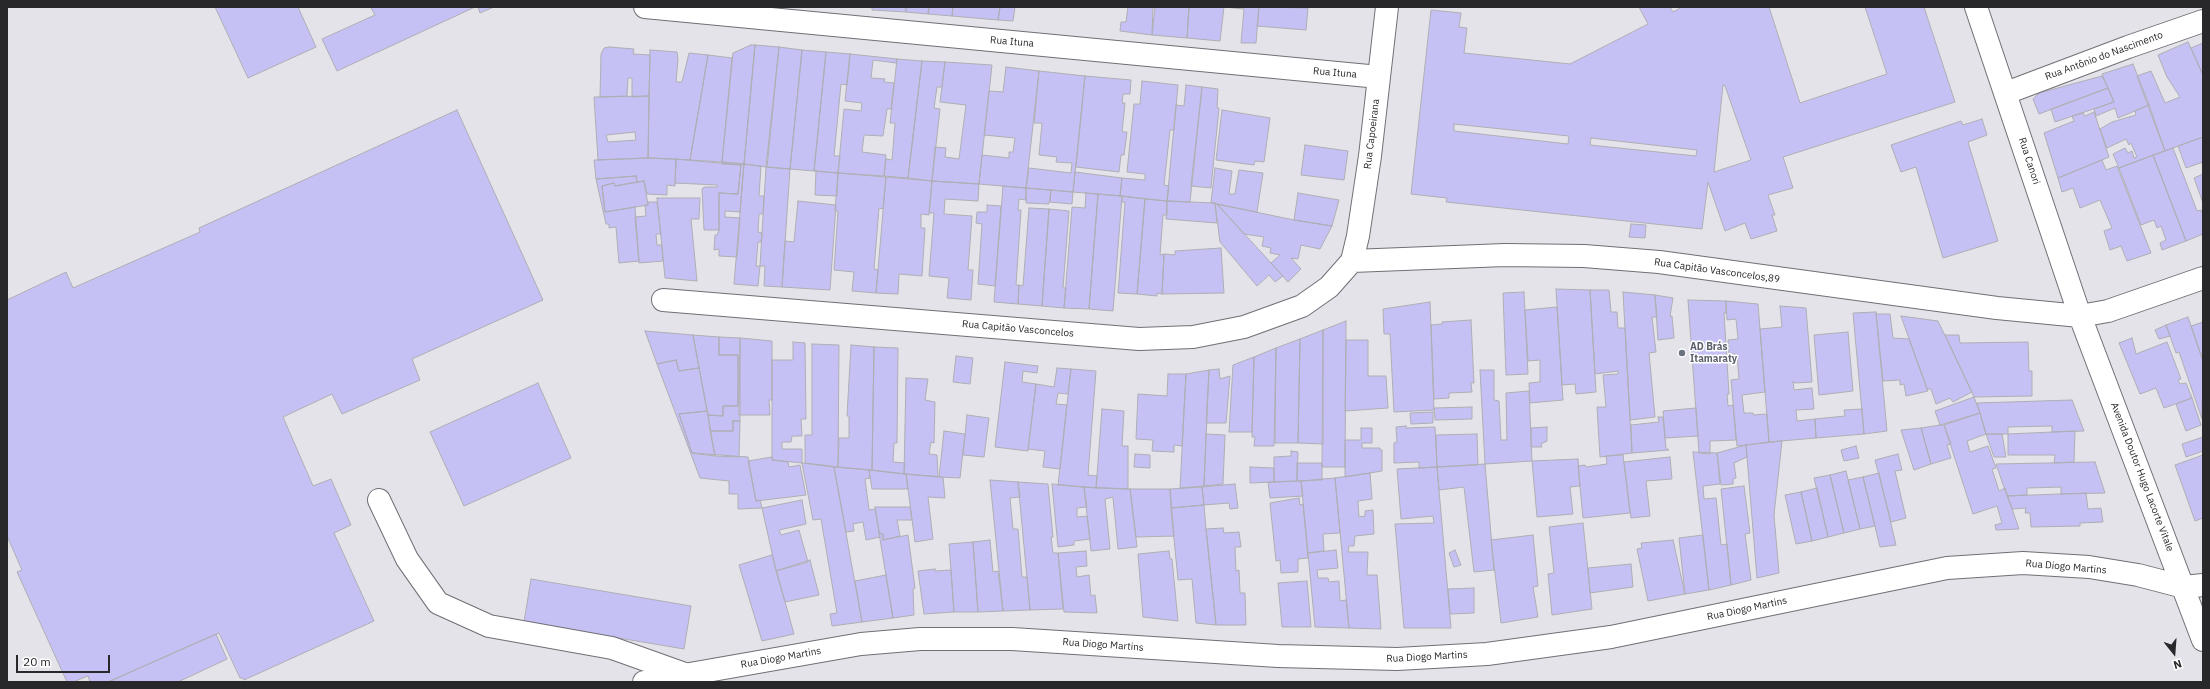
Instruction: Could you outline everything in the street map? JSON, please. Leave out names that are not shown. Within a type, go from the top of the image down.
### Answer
[{"type":"street","name":"Rua Ituna","points":[[645,7],[1379,77]]},
{"type":"street","name":"Rua Capoeirana","points":[[1352,261],[1358,236],[1388,7]]},
{"type":"street","name":"Rua Canori","points":[[1976,7],[2080,316]]},
{"type":"street","name":"Rua Antônio do Nascimento","points":[[2006,93],[2128,47],[2203,21]]},
{"type":"street","name":"Rua Capitão Vasconcelos,89","points":[[1352,261],[1505,255],[1584,256],[1659,262],[1997,308],[2080,316],[2108,311],[2203,278]]},
{"type":"street","name":"Rua Capitão Vasconcelos","points":[[663,300],[1139,339],[1193,336],[1244,327],[1302,306],[1329,287],[1352,261]]},
{"type":"street","name":"Avenida Doutor Hugo Lacorte Vitale","points":[[2080,316],[2194,586],[2203,640]]},
{"type":"street","points":[[378,500],[407,559],[438,603],[489,626],[612,648],[686,674]]},
{"type":"street","name":"Rua Diogo Martins","points":[[644,682],[861,644],[920,639],[1012,639],[1278,656],[1397,660],[1487,654],[1611,637],[1947,568],[2023,563],[2089,567],[2194,586]]},
{"type":"building","points":[[215,7],[298,7],[316,47],[248,78]]},
{"type":"building","points":[[475,7],[337,71],[322,39],[375,15],[371,8]]},
{"type":"building","points":[[478,7],[494,7],[480,13]]},
{"type":"building","points":[[872,7],[906,7],[906,12],[872,10]]},
{"type":"building","points":[[906,7],[929,7],[928,14],[906,12]]},
{"type":"building","points":[[929,7],[953,7],[952,16],[928,14]]},
{"type":"building","points":[[953,7],[1000,7],[998,20],[952,16]]},
{"type":"building","points":[[1000,7],[1015,7],[1013,21],[998,20]]},
{"type":"building","points":[[1128,7],[1153,7],[1152,35],[1120,31],[1121,22],[1126,22]]},
{"type":"building","points":[[1155,7],[1189,7],[1187,38],[1152,35]]},
{"type":"building","points":[[1189,7],[1224,7],[1220,41],[1187,38]]},
{"type":"building","points":[[1224,7],[1259,7],[1256,43],[1241,43],[1244,9]]},
{"type":"building","points":[[1259,7],[1308,8],[1306,30],[1257,26]]},
{"type":"building","points":[[1639,7],[1670,7],[1673,12],[1682,7],[1769,7],[1800,103],[1887,74],[1865,7],[1924,7],[1955,102],[1783,157],[1793,188],[1768,195],[1775,215],[1772,215],[1777,231],[1751,239],[1745,223],[1725,231],[1708,182],[1702,229],[1446,202],[1447,198],[1411,194],[1431,10],[1461,13],[1459,27],[1467,28],[1464,53],[1570,64],[1648,24]],"holes":[[[1723,85],[1725,86],[1751,160],[1714,172]],[[1454,124],[1569,136],[1568,144],[1454,131]],[[1591,138],[1697,150],[1696,156],[1590,145]]]},
{"type":"building","points":[[2188,42],[2203,75],[2203,137],[2165,151],[2137,76],[2151,71],[2165,103],[2180,97],[2167,77],[2158,55]]},
{"type":"building","points":[[2203,43],[2203,75],[2191,48]]},
{"type":"building","points":[[751,45],[755,45],[744,164],[722,162],[733,53]]},
{"type":"building","points":[[755,45],[779,47],[766,167],[744,164]]},
{"type":"building","points":[[779,47],[802,50],[790,169],[767,167]]},
{"type":"building","points":[[604,48],[634,49],[633,54],[650,55],[649,96],[632,97],[632,78],[628,78],[627,96],[600,97],[601,54]]},
{"type":"building","points":[[650,50],[677,52],[678,59],[676,82],[682,82],[689,53],[708,55],[690,160],[648,158]]},
{"type":"building","points":[[802,50],[826,52],[814,171],[790,169]]},
{"type":"building","points":[[826,52],[850,54],[847,85],[841,84],[834,156],[840,156],[838,173],[814,171]]},
{"type":"building","points":[[850,54],[897,59],[896,63],[873,60],[871,78],[885,79],[884,82],[894,83],[891,109],[887,109],[883,136],[864,135],[862,152],[886,155],[884,176],[838,173],[844,109],[861,111],[862,103],[845,101]]},
{"type":"building","points":[[708,55],[732,58],[722,162],[690,160]]},
{"type":"building","points":[[897,59],[922,61],[908,178],[884,176],[886,159],[892,160],[895,123],[890,123]]},
{"type":"building","points":[[922,61],[945,62],[942,87],[937,87],[934,108],[940,109],[932,181],[908,178]]},
{"type":"building","points":[[945,62],[992,65],[979,184],[932,181],[935,147],[946,148],[945,157],[959,159],[966,105],[940,102]]},
{"type":"building","points":[[2133,64],[2149,105],[2118,118],[2115,108],[2096,116],[2094,109],[2114,102],[2102,74]]},
{"type":"building","points":[[1006,67],[1039,71],[1026,188],[979,184],[982,155],[1009,158],[1009,152],[1013,152],[1015,138],[984,135],[989,91],[1003,92]]},
{"type":"building","points":[[1039,71],[1085,76],[1073,192],[1026,188],[1029,168],[1071,173],[1072,163],[1056,162],[1057,157],[1039,155],[1042,123],[1034,123]]},
{"type":"building","points":[[1085,76],[1131,80],[1130,94],[1123,94],[1122,103],[1125,103],[1122,132],[1127,132],[1124,155],[1121,155],[1119,172],[1076,167]]},
{"type":"building","points":[[2102,76],[2108,88],[2039,114],[2033,99],[2039,93]]},
{"type":"building","points":[[1142,81],[1178,85],[1174,130],[1170,130],[1164,185],[1169,186],[1167,201],[1120,196],[1122,178],[1145,180],[1145,174],[1127,172],[1134,104],[1140,104]]},
{"type":"building","points":[[1186,85],[1202,87],[1190,202],[1167,201],[1176,105],[1184,106]]},
{"type":"building","points":[[1202,87],[1218,89],[1217,108],[1219,108],[1211,188],[1191,186]]},
{"type":"building","points":[[2108,88],[2114,102],[2055,122],[2051,109]]},
{"type":"building","points":[[649,96],[648,158],[598,160],[594,97]],"holes":[[[635,132],[636,140],[608,142],[606,135]]]},
{"type":"building","points":[[2149,105],[2165,151],[2119,168],[2113,154],[2125,148],[2128,153],[2132,151],[2134,158],[2137,157],[2131,143],[2129,145],[2126,139],[2107,148],[2100,129],[2112,122],[2136,115],[2135,111]]},
{"type":"building","points":[[457,110],[543,300],[412,359],[420,380],[342,414],[332,394],[283,417],[313,486],[331,479],[351,525],[334,533],[374,621],[244,680],[243,678],[240,678],[219,633],[108,682],[90,682],[88,676],[73,682],[67,682],[17,572],[22,570],[7,536],[7,300],[66,272],[73,288],[200,232],[199,228]]},
{"type":"building","points":[[1222,110],[1270,118],[1264,162],[1255,161],[1254,165],[1216,160]]},
{"type":"building","points":[[2094,112],[2109,157],[2058,178],[2044,133],[2074,121],[2072,116],[2083,113],[2085,116]]},
{"type":"building","points":[[1982,119],[1987,135],[1968,142],[1998,241],[1943,258],[1916,167],[1901,172],[1891,145],[1961,121],[1963,125]]},
{"type":"building","points":[[2203,137],[2203,162],[2186,168],[2178,146]]},
{"type":"building","points":[[1305,145],[1348,151],[1344,180],[1301,175]]},
{"type":"building","points":[[2173,148],[2197,211],[2201,210],[2203,215],[2203,234],[2186,241],[2153,155]]},
{"type":"building","points":[[2153,155],[2186,241],[2162,250],[2160,243],[2166,240],[2161,226],[2157,228],[2154,220],[2141,225],[2119,168]]},
{"type":"building","points":[[648,158],[676,159],[675,186],[667,185],[667,195],[647,194],[644,181],[637,182],[636,176],[596,179],[594,160]]},
{"type":"building","points":[[676,159],[741,165],[738,194],[719,193],[719,230],[704,230],[702,189],[704,187],[717,187],[717,185],[675,183]]},
{"type":"building","points":[[2102,160],[2106,170],[2117,166],[2151,253],[2127,261],[2121,246],[2110,250],[2104,231],[2112,228],[2100,200],[2080,208],[2073,188],[2062,192],[2058,178]]},
{"type":"building","points":[[722,162],[744,164],[740,212],[725,211],[725,217],[740,218],[737,257],[719,256],[719,249],[714,250],[715,235],[717,235],[719,230],[719,193],[738,194],[741,165],[722,164]]},
{"type":"building","points":[[744,164],[761,166],[759,196],[764,196],[763,214],[759,214],[758,232],[762,233],[761,242],[758,242],[756,266],[760,266],[758,286],[734,284]]},
{"type":"building","points":[[766,167],[790,169],[782,287],[764,286],[765,266],[760,266]]},
{"type":"building","points":[[1215,168],[1232,171],[1229,194],[1235,194],[1239,170],[1263,173],[1257,212],[1211,203]]},
{"type":"building","points":[[816,171],[838,173],[837,196],[815,195]]},
{"type":"building","points":[[1075,172],[1122,178],[1120,196],[1073,192]]},
{"type":"building","points":[[838,173],[886,177],[883,209],[879,208],[874,269],[878,270],[876,293],[852,291],[854,272],[834,270],[838,211],[835,211]]},
{"type":"building","points":[[2203,174],[2203,203],[2194,178]]},
{"type":"building","points":[[636,176],[637,182],[615,186],[614,183],[602,186],[605,212],[635,207],[639,261],[619,263],[616,227],[609,228],[609,224],[606,224],[596,179]]},
{"type":"building","points":[[886,177],[932,181],[929,215],[921,214],[921,228],[925,228],[922,276],[899,274],[898,294],[876,293]]},
{"type":"building","points":[[644,181],[648,205],[605,212],[602,186],[614,183],[615,186]]},
{"type":"building","points":[[932,181],[979,184],[978,201],[945,199],[944,214],[972,216],[968,270],[973,270],[971,300],[947,298],[949,278],[929,276],[934,213],[929,213]]},
{"type":"building","points":[[1003,186],[1026,188],[1026,200],[1019,199],[1018,210],[1021,210],[1016,285],[1019,285],[1018,304],[994,302]]},
{"type":"building","points":[[1026,188],[1051,190],[1049,204],[1026,203]]},
{"type":"building","points":[[1051,190],[1073,192],[1072,204],[1050,202]]},
{"type":"building","points":[[1086,193],[1098,194],[1089,309],[1064,308],[1072,207],[1085,208]]},
{"type":"building","points":[[1298,193],[1339,200],[1332,226],[1294,220]]},
{"type":"building","points":[[1098,194],[1122,196],[1113,311],[1089,309]]},
{"type":"building","points":[[1122,196],[1145,199],[1137,294],[1118,293],[1125,202],[1122,202]]},
{"type":"building","points":[[657,198],[700,198],[699,219],[691,219],[697,281],[665,278]]},
{"type":"building","points":[[1145,199],[1167,201],[1167,215],[1163,215],[1160,255],[1164,254],[1162,294],[1157,293],[1157,296],[1137,294]]},
{"type":"building","points":[[798,201],[836,205],[830,290],[782,287],[785,241],[794,242]]},
{"type":"building","points":[[1167,201],[1215,203],[1217,223],[1166,219]]},
{"type":"building","points":[[648,202],[657,202],[661,234],[656,234],[657,245],[662,245],[663,261],[639,263],[635,217],[646,216],[645,205],[648,205]]},
{"type":"building","points":[[1215,203],[1283,276],[1275,282],[1269,275],[1257,286],[1220,242]]},
{"type":"building","points":[[1217,204],[1294,220],[1332,226],[1320,249],[1301,245],[1298,259],[1291,258],[1301,269],[1288,282],[1271,263],[1280,255],[1270,253],[1271,248],[1262,246],[1264,237],[1244,234]]},
{"type":"building","points":[[987,205],[1001,206],[995,286],[978,284],[982,224],[976,223],[977,212],[987,212]]},
{"type":"building","points":[[1029,208],[1049,209],[1042,306],[1018,304],[1019,285],[1023,286]]},
{"type":"building","points":[[1049,209],[1069,211],[1063,288],[1066,288],[1064,308],[1042,306]]},
{"type":"building","points":[[1631,224],[1646,225],[1645,238],[1629,237]]},
{"type":"building","points":[[1221,248],[1224,293],[1162,294],[1164,254],[1175,255],[1175,251]]},
{"type":"building","points":[[1556,289],[1590,290],[1596,392],[1576,394],[1575,384],[1562,385]]},
{"type":"building","points":[[1590,290],[1609,290],[1611,312],[1617,312],[1618,328],[1625,328],[1632,453],[1600,457],[1597,407],[1606,407],[1603,375],[1618,374],[1618,371],[1595,374]]},
{"type":"building","points":[[1524,292],[1528,374],[1506,375],[1503,293]]},
{"type":"building","points":[[1623,292],[1655,295],[1657,317],[1652,317],[1656,352],[1649,353],[1655,417],[1630,420]]},
{"type":"building","points":[[1655,295],[1673,298],[1670,316],[1672,316],[1674,338],[1658,340]]},
{"type":"building","points":[[1688,300],[1726,301],[1726,313],[1724,313],[1729,394],[1727,394],[1728,406],[1733,405],[1736,440],[1710,441],[1710,454],[1699,453]]},
{"type":"building","points":[[1726,301],[1758,304],[1765,392],[1742,395],[1744,413],[1753,413],[1753,415],[1767,414],[1769,442],[1737,446],[1731,380],[1739,379],[1737,354],[1729,354],[1728,340],[1738,339],[1736,319],[1727,320]]},
{"type":"building","points":[[1430,302],[1434,410],[1394,412],[1390,334],[1384,334],[1383,309]]},
{"type":"building","points":[[1780,306],[1806,308],[1812,382],[1795,383],[1793,381],[1794,390],[1812,388],[1814,409],[1796,410],[1797,421],[1815,419],[1816,438],[1769,442],[1760,329],[1782,327]]},
{"type":"building","points":[[1557,307],[1563,400],[1530,403],[1529,383],[1540,382],[1540,360],[1528,361],[1525,310]]},
{"type":"building","points":[[1876,312],[1887,431],[1864,434],[1853,313]]},
{"type":"building","points":[[1876,314],[1890,314],[1893,338],[1909,339],[1928,391],[1906,396],[1904,384],[1900,385],[1900,380],[1883,381]]},
{"type":"building","points":[[1901,316],[1938,321],[1972,392],[1953,402],[1950,398],[1936,404],[1931,389],[1927,389]]},
{"type":"building","points":[[2188,317],[2203,361],[2202,419],[2179,352],[2176,353],[2166,325]]},
{"type":"building","points":[[1471,320],[1474,383],[1471,383],[1472,392],[1449,393],[1449,398],[1434,399],[1431,325],[1442,324],[1442,322]]},
{"type":"building","points":[[1346,321],[1345,467],[1322,467],[1323,330]]},
{"type":"building","points":[[2203,322],[2203,361],[2191,326]]},
{"type":"building","points":[[2166,325],[2170,336],[2159,339],[2155,330]]},
{"type":"building","points":[[1323,330],[1323,444],[1298,443],[1300,339]]},
{"type":"building","points":[[645,331],[693,335],[699,368],[679,371],[676,360],[657,364]]},
{"type":"building","points":[[1848,332],[1853,391],[1819,395],[1814,335]]},
{"type":"building","points":[[693,335],[719,337],[719,355],[738,355],[738,406],[723,406],[723,416],[708,415]]},
{"type":"building","points":[[1945,335],[1959,335],[1960,343],[2028,342],[2029,371],[2032,371],[2032,396],[1974,397]]},
{"type":"building","points":[[719,337],[740,338],[740,421],[733,421],[733,431],[710,431],[708,415],[723,416],[723,406],[738,406],[738,355],[719,355]]},
{"type":"building","points":[[740,338],[772,341],[772,400],[769,400],[770,415],[739,415]]},
{"type":"building","points":[[2132,338],[2136,354],[2167,342],[2181,379],[2178,380],[2180,384],[2186,383],[2192,398],[2164,408],[2156,388],[2140,394],[2119,343]]},
{"type":"building","points":[[1300,339],[1298,443],[1275,443],[1276,348]]},
{"type":"building","points":[[1346,340],[1368,340],[1368,376],[1386,376],[1388,408],[1345,411]]},
{"type":"building","points":[[793,342],[805,343],[806,419],[801,419],[802,436],[792,436],[791,442],[782,442],[782,449],[802,449],[802,463],[772,460],[772,360],[793,360]]},
{"type":"building","points":[[812,344],[839,345],[838,467],[805,463],[805,435],[812,435]]},
{"type":"building","points":[[851,345],[874,347],[872,470],[838,467],[839,438],[849,438],[849,416],[847,416]]},
{"type":"building","points":[[874,347],[898,348],[897,443],[894,443],[893,462],[905,463],[904,474],[872,470]]},
{"type":"building","points":[[1276,348],[1274,446],[1254,446],[1255,437],[1252,437],[1254,357]]},
{"type":"building","points":[[956,356],[973,358],[970,384],[953,382]]},
{"type":"building","points":[[1254,357],[1252,432],[1229,432],[1233,365]]},
{"type":"building","points":[[676,360],[679,371],[699,368],[707,411],[679,414],[692,453],[748,457],[756,501],[760,500],[762,508],[738,509],[738,494],[729,494],[729,481],[700,478],[657,364]]},
{"type":"building","points":[[1005,362],[1038,366],[1037,373],[1023,371],[1022,382],[1036,384],[1028,451],[995,447]]},
{"type":"building","points":[[1057,368],[1071,369],[1068,394],[1058,393],[1056,404],[1067,405],[1060,469],[1043,467],[1045,451],[1028,449],[1036,384],[1054,387]]},
{"type":"building","points":[[1071,369],[1096,371],[1088,475],[1097,476],[1096,488],[1058,485]]},
{"type":"building","points":[[1219,369],[1220,379],[1230,376],[1226,423],[1206,423],[1209,370]]},
{"type":"building","points":[[1209,370],[1204,486],[1180,488],[1186,374]]},
{"type":"building","points":[[1480,370],[1494,370],[1494,400],[1499,401],[1501,440],[1507,440],[1506,393],[1529,391],[1532,461],[1485,464]]},
{"type":"building","points":[[1168,374],[1186,374],[1182,446],[1174,445],[1174,452],[1152,451],[1153,440],[1136,439],[1138,394],[1167,396]]},
{"type":"building","points":[[906,378],[928,379],[925,400],[935,402],[934,443],[931,442],[929,454],[937,455],[938,477],[904,474]]},
{"type":"building","points":[[538,383],[571,458],[464,506],[430,432]]},
{"type":"building","points":[[1974,397],[1980,413],[1940,425],[1935,411]]},
{"type":"building","points":[[2192,398],[2201,425],[2186,431],[2176,404]]},
{"type":"building","points":[[2072,400],[2084,431],[2052,432],[2052,426],[2008,427],[2008,434],[1986,434],[1977,403]]},
{"type":"building","points":[[1472,407],[1472,419],[1435,420],[1434,408]]},
{"type":"building","points":[[1696,408],[1698,436],[1665,438],[1663,411]]},
{"type":"building","points":[[1102,409],[1124,411],[1122,446],[1128,446],[1128,489],[1096,488]]},
{"type":"building","points":[[1862,409],[1864,434],[1816,438],[1815,419],[1845,416],[1844,410]]},
{"type":"building","points":[[707,411],[715,456],[692,453],[679,414]]},
{"type":"building","points":[[1433,412],[1433,423],[1411,424],[1410,413]]},
{"type":"building","points":[[1980,413],[1986,434],[1967,441],[1970,452],[1988,446],[1996,468],[1992,469],[1999,491],[2005,488],[2019,529],[1996,530],[1995,525],[2002,523],[1997,506],[1973,514],[1944,425]]},
{"type":"building","points":[[967,415],[989,418],[984,457],[963,455]]},
{"type":"building","points":[[1658,417],[1663,417],[1666,448],[1669,450],[1632,453],[1631,425],[1659,422]]},
{"type":"building","points":[[733,421],[740,421],[739,457],[715,456],[710,431],[733,431]]},
{"type":"building","points":[[1944,425],[1951,444],[1947,445],[1951,458],[1931,464],[1921,428]]},
{"type":"building","points":[[1406,426],[1406,428],[1435,427],[1437,467],[1419,468],[1419,462],[1394,463],[1394,443],[1397,442],[1396,427]]},
{"type":"building","points":[[1547,427],[1547,441],[1541,444],[1542,447],[1531,447],[1531,428]]},
{"type":"building","points":[[1361,428],[1372,428],[1372,443],[1362,443],[1362,448],[1380,448],[1380,450],[1382,450],[1382,471],[1345,477],[1345,440],[1361,440]]},
{"type":"building","points":[[1921,428],[1931,464],[1914,470],[1901,430]]},
{"type":"building","points":[[944,431],[965,434],[960,478],[939,477]]},
{"type":"building","points":[[2075,431],[2074,462],[2054,463],[2055,455],[2008,455],[2008,434]]},
{"type":"building","points":[[1206,434],[1225,435],[1223,484],[1204,486]]},
{"type":"building","points":[[1477,434],[1478,465],[1437,467],[1436,435]]},
{"type":"building","points":[[1986,434],[2002,434],[2006,457],[1994,457]]},
{"type":"building","points":[[2203,437],[2203,451],[2186,457],[2182,444]]},
{"type":"building","points":[[1782,441],[1774,515],[1779,573],[1757,578],[1746,445]]},
{"type":"building","points":[[1746,445],[1747,457],[1734,463],[1736,478],[1733,479],[1733,484],[1721,485],[1717,453]]},
{"type":"building","points":[[1856,446],[1859,458],[1844,461],[1841,450]]},
{"type":"building","points":[[1291,451],[1298,452],[1297,481],[1274,482],[1274,457],[1291,456]]},
{"type":"building","points":[[1693,452],[1717,453],[1720,484],[1703,486],[1704,499],[1716,498],[1721,545],[1727,544],[1731,585],[1709,590]]},
{"type":"building","points":[[1135,454],[1150,455],[1150,468],[1134,467]]},
{"type":"building","points":[[1898,454],[1902,470],[1895,471],[1906,518],[1891,522],[1875,460]]},
{"type":"building","points":[[1623,455],[1630,513],[1583,518],[1578,466],[1585,465],[1586,467],[1607,464],[1606,456]]},
{"type":"building","points":[[2203,455],[2203,518],[2195,521],[2175,465]]},
{"type":"building","points":[[772,457],[772,460],[788,462],[789,467],[800,465],[806,495],[756,501],[748,461]]},
{"type":"building","points":[[1670,457],[1672,479],[1646,481],[1650,516],[1631,518],[1624,462]]},
{"type":"building","points":[[1578,459],[1580,486],[1570,487],[1573,514],[1537,517],[1532,461]]},
{"type":"building","points":[[2095,462],[2105,493],[2061,494],[2061,487],[2027,488],[2027,495],[2007,496],[1996,464]]},
{"type":"building","points":[[802,463],[834,467],[862,622],[832,626],[830,614],[837,613],[821,519],[813,520]]},
{"type":"building","points":[[1297,463],[1322,463],[1322,480],[1297,481]]},
{"type":"building","points":[[1485,464],[1494,570],[1474,572],[1464,487],[1439,490],[1437,467]]},
{"type":"building","points":[[834,467],[869,470],[870,478],[865,479],[869,510],[875,509],[880,537],[866,540],[863,522],[853,524],[854,531],[846,532]]},
{"type":"building","points":[[1250,467],[1274,468],[1274,482],[1250,483]]},
{"type":"building","points":[[1437,467],[1451,628],[1404,628],[1395,524],[1434,523],[1433,516],[1401,519],[1397,469]]},
{"type":"building","points":[[869,470],[906,474],[908,489],[872,489]]},
{"type":"building","points":[[1846,471],[1860,529],[1844,533],[1830,475]]},
{"type":"building","points":[[1370,473],[1372,499],[1358,501],[1359,517],[1365,516],[1365,511],[1373,510],[1374,534],[1355,536],[1354,546],[1349,546],[1348,552],[1368,552],[1367,575],[1377,575],[1381,629],[1349,628],[1335,478]]},
{"type":"building","points":[[1879,473],[1896,545],[1880,547],[1863,477]]},
{"type":"building","points":[[906,474],[943,477],[945,498],[928,497],[933,539],[915,542]]},
{"type":"building","points":[[1830,475],[1844,533],[1828,537],[1814,478]]},
{"type":"building","points":[[1863,477],[1875,526],[1860,529],[1848,480]]},
{"type":"building","points":[[1335,478],[1340,533],[1323,534],[1324,551],[1308,553],[1301,481]]},
{"type":"building","points":[[990,480],[1018,482],[1020,497],[1010,498],[1013,529],[1018,529],[1022,577],[1027,577],[1030,610],[1003,611]]},
{"type":"building","points":[[1301,481],[1303,496],[1270,498],[1268,482]]},
{"type":"building","points":[[1018,482],[1048,484],[1053,537],[1051,537],[1053,553],[1058,553],[1063,609],[1030,610]]},
{"type":"building","points":[[1052,484],[1084,487],[1087,507],[1077,508],[1077,517],[1087,516],[1090,539],[1074,541],[1074,545],[1058,547]]},
{"type":"building","points":[[1235,484],[1238,508],[1230,509],[1229,503],[1204,505],[1202,487]]},
{"type":"building","points":[[1744,486],[1750,533],[1745,534],[1751,580],[1731,585],[1721,489]]},
{"type":"building","points":[[1084,487],[1130,489],[1137,547],[1118,549],[1113,497],[1105,499],[1110,549],[1091,551]]},
{"type":"building","points":[[1202,487],[1204,505],[1171,508],[1170,489]]},
{"type":"building","points":[[1817,488],[1828,537],[1812,541],[1801,492]]},
{"type":"building","points":[[1130,489],[1170,489],[1174,536],[1136,537]]},
{"type":"building","points":[[1801,492],[1812,541],[1796,544],[1785,495]]},
{"type":"building","points":[[2086,493],[2088,509],[2101,508],[2103,522],[2080,523],[2080,526],[2031,527],[2030,513],[2025,513],[2026,508],[2012,509],[2007,496]]},
{"type":"building","points":[[1299,498],[1300,505],[1303,504],[1308,558],[1298,559],[1298,572],[1281,573],[1280,560],[1276,561],[1270,503]]},
{"type":"building","points":[[802,500],[806,524],[779,530],[781,535],[799,530],[808,562],[776,571],[762,508]]},
{"type":"building","points":[[1204,505],[1216,625],[1196,623],[1192,579],[1178,580],[1171,508]]},
{"type":"building","points":[[875,507],[910,507],[912,520],[897,520],[900,536],[883,540],[883,534],[879,533]]},
{"type":"building","points":[[1583,523],[1592,609],[1552,615],[1548,574],[1554,573],[1549,527]]},
{"type":"building","points":[[1223,528],[1224,533],[1239,532],[1241,547],[1235,547],[1236,571],[1239,570],[1240,593],[1245,593],[1246,625],[1216,625],[1206,529]]},
{"type":"building","points":[[879,533],[883,534],[883,540],[908,535],[915,588],[913,589],[914,615],[893,618]]},
{"type":"building","points":[[1533,535],[1538,586],[1533,587],[1538,617],[1501,623],[1491,540]]},
{"type":"building","points":[[1703,535],[1709,590],[1685,594],[1679,538]]},
{"type":"building","points":[[990,540],[993,572],[998,571],[1003,611],[978,612],[973,542]]},
{"type":"building","points":[[1673,540],[1685,594],[1648,601],[1637,549],[1642,548],[1641,543]]},
{"type":"building","points":[[973,542],[978,612],[954,612],[949,544]]},
{"type":"building","points":[[1336,550],[1338,568],[1317,570],[1318,578],[1328,578],[1329,582],[1339,581],[1340,601],[1346,600],[1349,628],[1315,627],[1308,553]]},
{"type":"building","points":[[1455,550],[1461,565],[1454,567],[1449,553]]},
{"type":"building","points":[[1086,551],[1087,566],[1076,567],[1077,577],[1089,575],[1091,596],[1095,595],[1097,613],[1064,612],[1058,553]]},
{"type":"building","points":[[1169,551],[1170,559],[1172,559],[1178,621],[1143,617],[1138,554]]},
{"type":"building","points":[[772,555],[794,634],[762,641],[739,565]]},
{"type":"building","points":[[810,560],[819,595],[785,602],[776,571]]},
{"type":"building","points":[[1631,564],[1633,587],[1590,593],[1588,568]]},
{"type":"building","points":[[935,569],[935,571],[951,570],[954,612],[924,614],[918,571]]},
{"type":"building","points":[[886,575],[893,618],[862,622],[855,581]]},
{"type":"building","points":[[531,579],[691,606],[684,649],[524,622]]},
{"type":"building","points":[[1307,581],[1311,627],[1282,627],[1278,583]]},
{"type":"building","points":[[1474,588],[1474,613],[1450,614],[1448,589]]},
{"type":"building","points":[[216,634],[227,659],[178,682],[108,682]]},
{"type":"place","name":"AD Brás Itamaraty","points":[[1682,353]]}]
